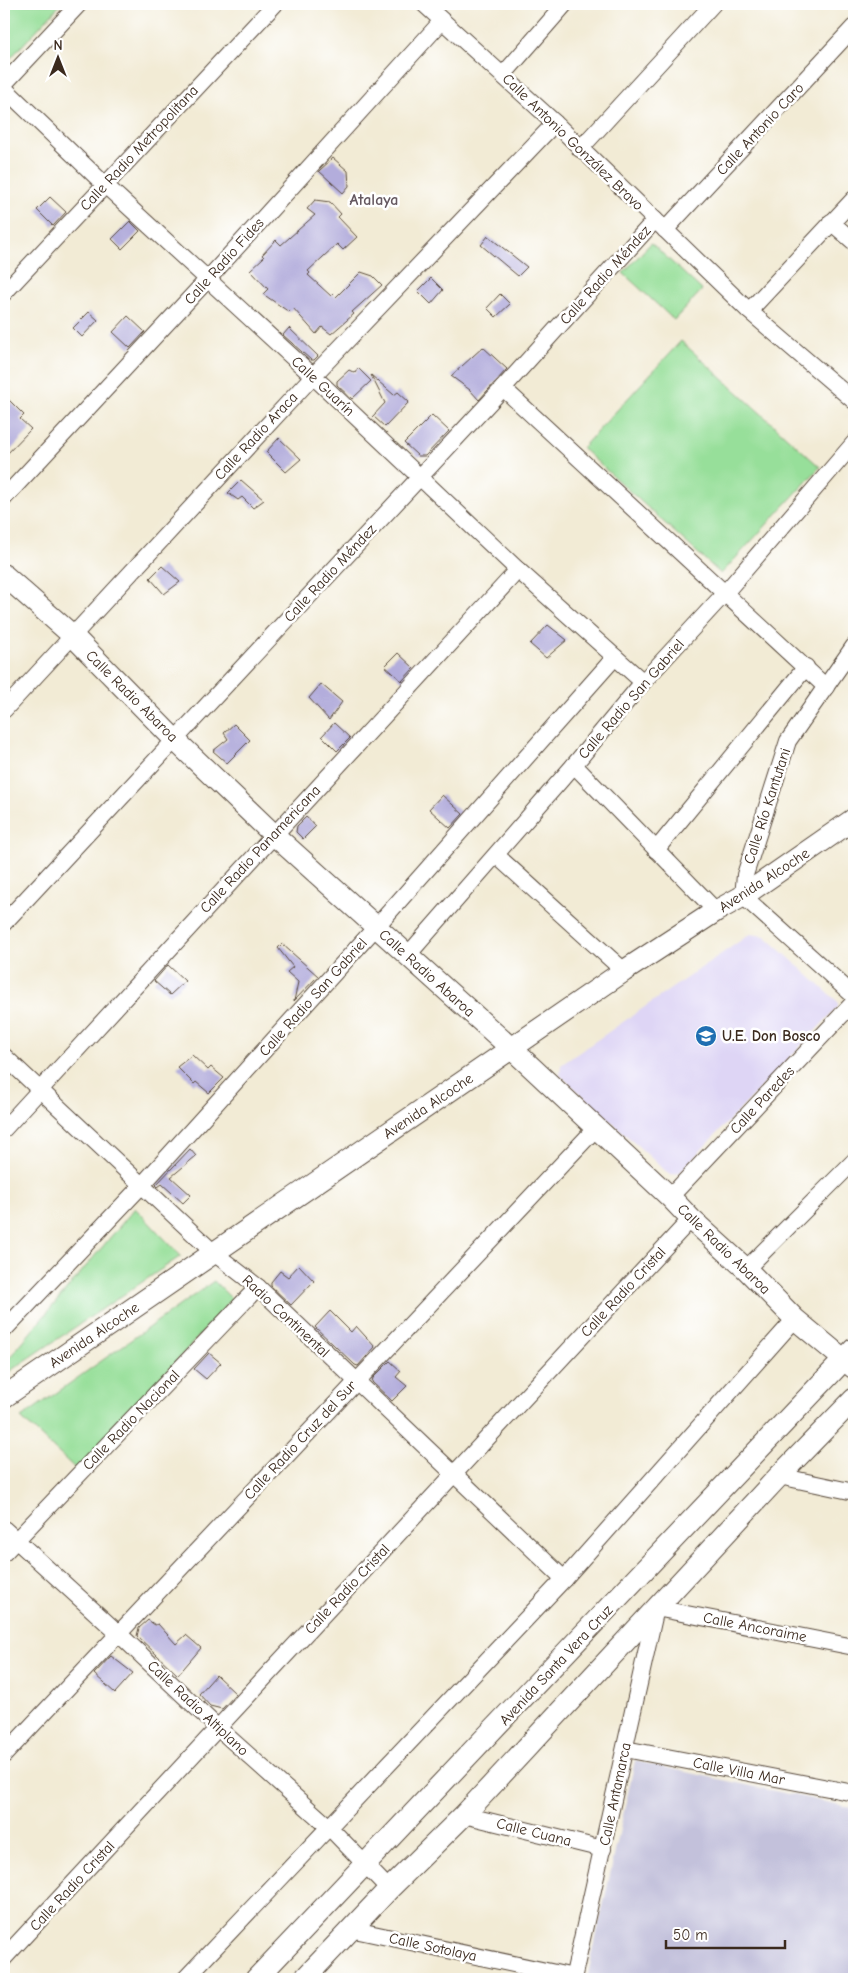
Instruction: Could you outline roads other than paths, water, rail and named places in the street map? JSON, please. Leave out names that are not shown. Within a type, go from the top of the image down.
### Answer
[{"type":"street","points":[[4,84],[79,4]]},
{"type":"street","name":"Calle Radio Metropolitana","points":[[4,293],[104,184],[275,4]]},
{"type":"street","name":"Calle Antonio González Bravo","points":[[424,4],[555,123],[749,311],[854,401]]},
{"type":"street","points":[[503,75],[566,4]]},
{"type":"street","points":[[580,149],[713,4]]},
{"type":"street","name":"Calle Radio Fides","points":[[4,498],[207,280],[442,21]]},
{"type":"street","name":"Calle Antonio Caro","points":[[660,225],[854,27]]},
{"type":"street","name":"Calle Guarín","points":[[4,88],[419,478],[643,682]]},
{"type":"street","name":"Calle Radio Araca","points":[[4,710],[312,376],[555,123]]},
{"type":"street","points":[[749,311],[854,199]]},
{"type":"street","points":[[832,222],[854,242]]},
{"type":"street","name":"Calle Radio Méndez","points":[[4,923],[503,388],[660,225]]},
{"type":"street","points":[[503,388],[826,687]]},
{"type":"street","name":"Calle Radio San Gabriel","points":[[407,956],[574,765],[643,682],[725,593],[854,443]]},
{"type":"street","name":"Calle Radio Panamericana","points":[[4,1128],[518,570]]},
{"type":"street","name":"Calle Radio Abaroa","points":[[4,574],[72,635],[175,740],[273,834],[597,1127],[691,1219],[746,1269],[795,1319],[851,1359]]},
{"type":"street","name":"Calle Río Kantutani","points":[[743,896],[744,875],[788,741],[853,650]]},
{"type":"street","name":"Calle Radio San Gabriel","points":[[4,1330],[142,1185],[376,927],[615,657]]},
{"type":"street","points":[[656,850],[806,667]]},
{"type":"street","points":[[574,765],[716,911]]},
{"type":"street","name":"Avenida Alcoche","points":[[4,1397],[624,971],[851,826]]},
{"type":"street","points":[[496,855],[624,971]]},
{"type":"street","points":[[743,896],[854,996]]},
{"type":"street","name":"Calle Paredes","points":[[670,1197],[854,1002]]},
{"type":"street","name":"Radio Continental","points":[[4,1056],[214,1253],[258,1287],[564,1579]]},
{"type":"street","name":"Calle Radio Cruz del Sur","points":[[4,1755],[597,1127]]},
{"type":"street","points":[[746,1269],[854,1161]]},
{"type":"street","name":"Calle Radio Cristal","points":[[4,1958],[691,1219]]},
{"type":"street","name":"Calle Radio Nacional","points":[[4,1553],[10,1535],[258,1287]]},
{"type":"street","points":[[186,1979],[564,1579],[795,1319]]},
{"type":"street","name":"Avenida Santa Vera Cruz","points":[[256,1979],[851,1359]]},
{"type":"street","points":[[304,1979],[389,1889],[464,1815],[779,1476],[854,1399]]},
{"type":"street","points":[[779,1476],[854,1492]]},
{"type":"street","name":"Calle Radio Altiplano","points":[[10,1535],[118,1633],[218,1728],[330,1828],[389,1889]]},
{"type":"street","name":"Calle Ancoraime","points":[[656,1608],[854,1647]]},
{"type":"street","name":"Calle Antamarca","points":[[574,1978],[656,1608]]},
{"type":"street","name":"Calle Villa Mar","points":[[625,1749],[854,1793]]},
{"type":"street","name":"Calle Cuana","points":[[464,1815],[603,1849]]},
{"type":"street","name":"Calle Sotolaya","points":[[350,1929],[574,1978]]},
{"type":"place","name":"U.E. Don Bosco","points":[[706,1036]]},
{"type":"district","name":"Atalaya","points":[[374,200]]}]
